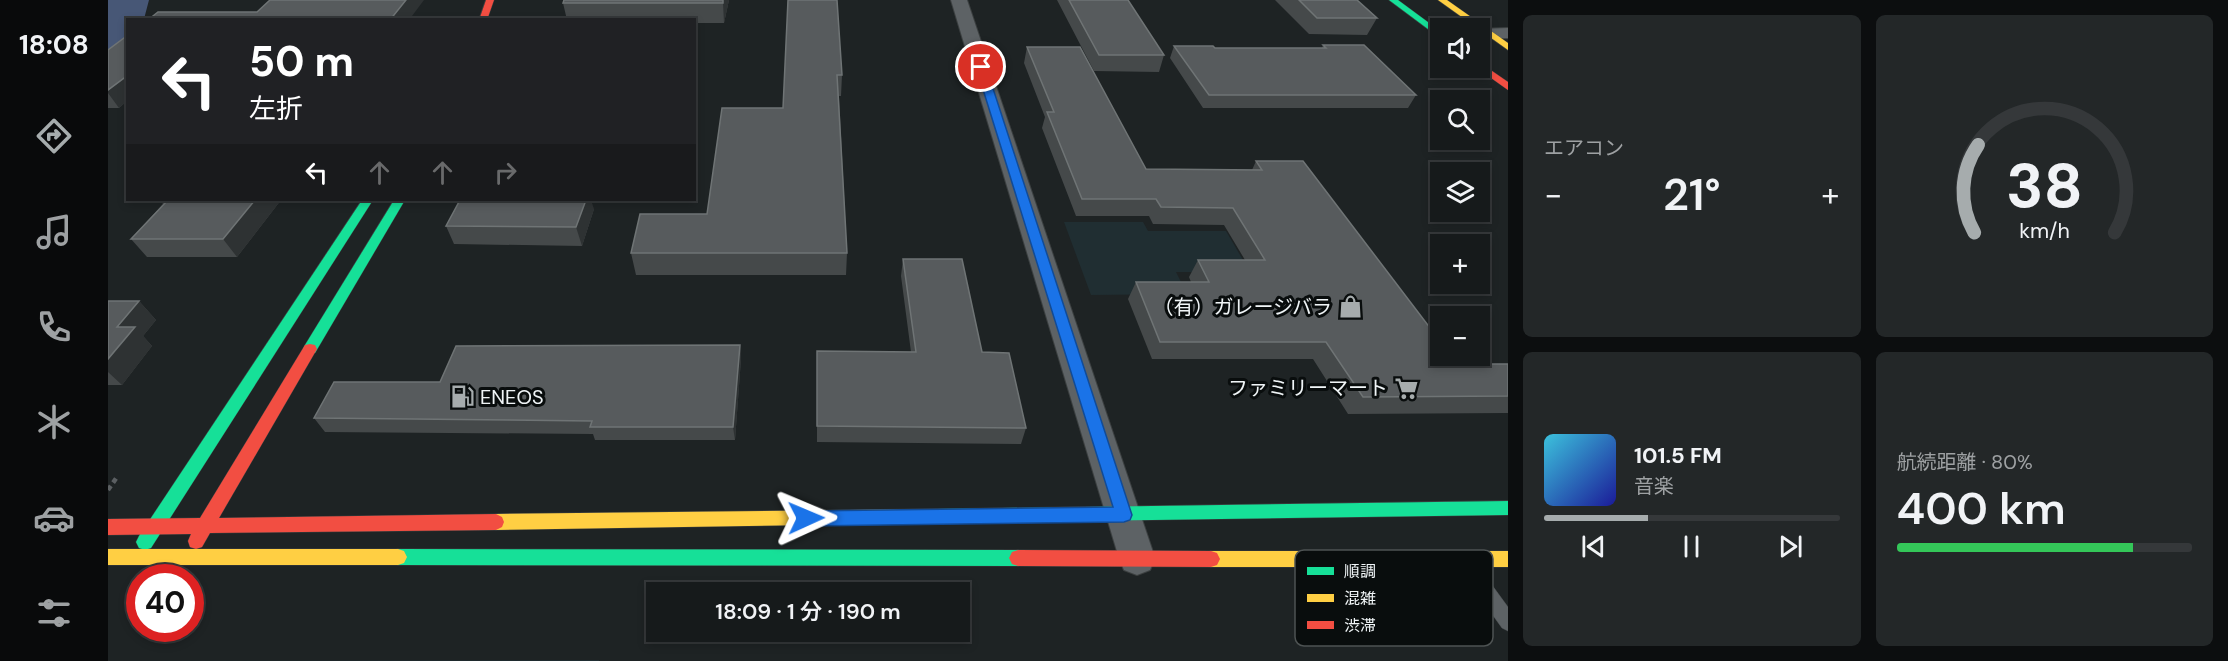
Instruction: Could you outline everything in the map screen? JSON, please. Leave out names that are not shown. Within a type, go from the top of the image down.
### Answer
[{"type":"street","points":[[484,18],[490,0]]},
{"type":"street","points":[[960,0],[1137,558]]},
{"type":"street","points":[[1393,0],[1430,27]]},
{"type":"street","points":[[1442,0],[1492,33],[1508,47]]},
{"type":"street","points":[[1490,73],[1508,87]]},
{"type":"street","points":[[137,557],[154,527],[366,201]]},
{"type":"street","points":[[186,556],[398,201]]},
{"type":"street","points":[[108,527],[1508,508]]},
{"type":"street","points":[[108,557],[1295,558]]},
{"type":"lane","points":[[1493,601],[1508,622]]},
{"type":"path","points":[[108,491],[117,477]]},
{"type":"shaded area","points":[[1064,222],[1143,222],[1148,231],[1226,231],[1250,272],[1176,272],[1187,294],[1091,295]]},
{"type":"shaded area","points":[[108,660],[599,660],[599,661]]},
{"type":"water","points":[[108,0],[149,0],[144,18],[126,18],[126,38],[108,52]]},
{"type":"building","points":[[270,0],[406,0],[392,18],[150,18],[158,12],[257,12]]},
{"type":"building","points":[[564,0],[723,0],[723,3],[563,3]]},
{"type":"building","points":[[788,0],[837,0],[842,75],[837,75],[847,253],[631,253],[640,214],[707,214],[722,108],[783,108]]},
{"type":"building","points":[[1069,0],[1128,0],[1164,55],[1099,55]]},
{"type":"building","points":[[1299,0],[1357,0],[1377,18],[1317,18]]},
{"type":"building","points":[[126,36],[126,76],[108,90],[108,50]]},
{"type":"building","points":[[1323,45],[1364,45],[1416,95],[1209,95],[1174,46],[1326,48]]},
{"type":"building","points":[[1027,47],[1080,47],[1146,169],[1262,170],[1256,161],[1303,161],[1430,328],[1430,366],[1508,364],[1508,396],[1363,397],[1326,342],[1160,342],[1136,282],[1209,282],[1198,260],[1265,260],[1233,208],[1161,207],[1156,199],[1082,199],[1047,112],[1054,112]]},
{"type":"building","points":[[167,201],[254,201],[223,239],[131,239]]},
{"type":"building","points":[[459,201],[586,201],[576,227],[446,226]]},
{"type":"building","points":[[903,259],[962,259],[982,352],[1009,353],[1026,428],[817,426],[817,351],[916,352]]},
{"type":"building","points":[[108,301],[139,301],[117,327],[135,327],[108,359]]},
{"type":"building","points":[[740,345],[733,427],[590,427],[592,421],[314,418],[334,382],[440,382],[456,346]]},
{"type":"traffic: fast","points":[[1393,0],[1430,28]]},
{"type":"traffic: fast","points":[[145,542],[366,201]]},
{"type":"traffic: fast","points":[[310,349],[398,201]]},
{"type":"traffic: fast","points":[[936,516],[1508,508]]},
{"type":"traffic: fast","points":[[398,557],[1018,558]]},
{"type":"traffic: slow","points":[[1442,0],[1508,47]]},
{"type":"traffic: slow","points":[[496,522],[936,516]]},
{"type":"traffic: slow","points":[[108,557],[398,557]]},
{"type":"traffic: slow","points":[[1211,559],[1295,559]]},
{"type":"traffic: slow","points":[[1493,559],[1508,559]]},
{"type":"traffic: jam","points":[[484,18],[490,0]]},
{"type":"traffic: jam","points":[[1490,73],[1508,87]]},
{"type":"traffic: jam","points":[[196,541],[310,349]]},
{"type":"traffic: jam","points":[[108,527],[496,522]]},
{"type":"traffic: jam","points":[[1018,558],[1211,559]]},
{"type":"place","name":"（有）ガレージバラ","points":[[1350,307]]},
{"type":"place","name":"ファミリーマート","points":[[1406,388]]},
{"type":"place","name":"ENEOS","points":[[462,397]]},
{"type":"route","points":[[806,518],[1124,515],[981,67]]}]
